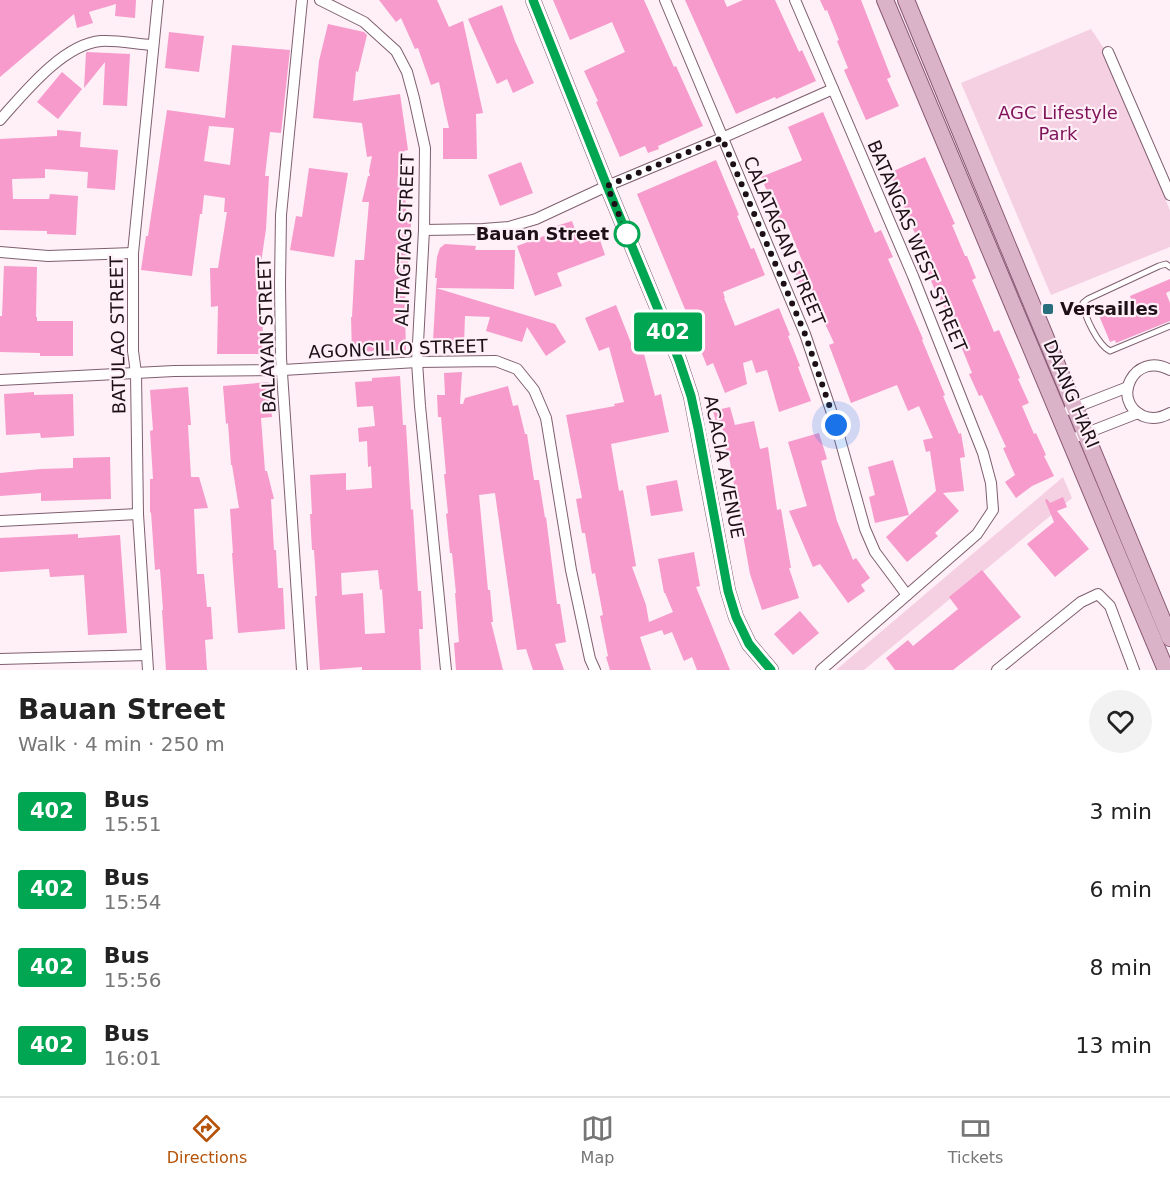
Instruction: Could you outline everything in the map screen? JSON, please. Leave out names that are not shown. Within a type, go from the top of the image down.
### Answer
[{"type":"main road","name":"DAANG HARI","points":[[885,0],[1077,437],[1170,638]]},
{"type":"main road","name":"DAANG HARI","points":[[906,0],[1066,411]]},
{"type":"main road","name":"DAANG HARI","points":[[1077,437],[1166,670]]},
{"type":"street","name":"BATULAO STREET","points":[[148,670],[138,514],[136,373],[133,351],[133,253],[158,0]]},
{"type":"street","name":"BALAYAN STREET","points":[[302,0],[281,215],[280,284],[283,370],[302,670]]},
{"type":"street","name":"ALITAGTAG STREET","points":[[320,0],[364,22],[396,51],[407,72],[425,148],[424,230],[417,362],[446,670]]},
{"type":"street","name":"ACACIA AVENUE","points":[[533,0],[679,360],[691,396],[728,591],[736,617],[749,644],[771,670]]},
{"type":"street","name":"CALATAGAN STREET","points":[[665,0],[805,334],[836,425],[865,529],[875,552],[907,595]]},
{"type":"street","name":"BATANGAS WEST STREET","points":[[795,0],[913,276],[983,453],[991,483],[993,510],[977,534],[907,595]]},
{"type":"street","points":[[0,120],[34,82],[72,50],[100,41],[153,45]]},
{"type":"street","points":[[1108,52],[1170,195]]},
{"type":"street","points":[[424,230],[509,227],[536,219],[832,89]]},
{"type":"street","points":[[0,252],[48,256],[133,253]]},
{"type":"street","name":"AGONCILLO STREET","points":[[0,380],[136,373],[283,370],[417,362],[496,361],[516,369],[534,390],[546,418],[571,570],[590,659],[595,670]]},
{"type":"street","points":[[1170,369],[1152,364],[1143,367],[1130,379],[1128,387],[1129,401],[1138,413],[1154,418],[1170,413]]},
{"type":"street","points":[[1066,411],[1128,387]]},
{"type":"street","points":[[1077,437],[1138,413]]},
{"type":"street","points":[[0,521],[138,514]]},
{"type":"street","points":[[997,670],[1082,602],[1098,594],[1110,606],[1134,670]]},
{"type":"street","points":[[821,670],[907,595]]},
{"type":"street","points":[[0,659],[147,655]]},
{"type":"lane","points":[[1170,267],[1166,264],[1159,266],[1088,298],[1083,303],[1089,323],[1101,344],[1110,351],[1170,326]]},
{"type":"green space","name":"AGC Lifestyle Park","points":[[1091,29],[1114,64],[1170,211],[1170,247],[1051,295],[961,83]]},
{"type":"green space","points":[[1063,477],[1072,498],[864,670],[836,670]]},
{"type":"building","points":[[0,0],[136,0],[135,18],[115,16],[116,4],[89,12],[93,23],[77,28],[74,14],[0,77]]},
{"type":"building","points":[[379,0],[437,0],[449,27],[463,21],[483,113],[476,114],[477,159],[443,159],[443,128],[449,128],[439,82],[431,85],[418,48],[415,49],[401,18],[396,22]]},
{"type":"building","points":[[553,0],[644,0],[703,126],[658,146],[659,149],[648,153],[645,146],[620,157],[584,71],[625,52],[612,22],[570,40]]},
{"type":"building","points":[[685,0],[724,0],[727,7],[743,0],[775,0],[799,52],[802,50],[816,81],[736,114]]},
{"type":"building","points":[[820,0],[861,0],[891,77],[887,79],[899,106],[866,120],[844,70],[848,68],[837,41],[839,40],[827,10],[825,11]]},
{"type":"building","points":[[502,5],[534,83],[513,93],[507,79],[497,84],[468,19]]},
{"type":"building","points":[[328,24],[364,32],[367,35],[358,72],[356,71],[353,101],[400,94],[408,150],[404,151],[406,210],[412,211],[404,314],[406,350],[352,352],[351,317],[355,260],[364,260],[369,202],[362,202],[368,176],[370,176],[372,156],[367,157],[362,123],[313,118],[319,61]]},
{"type":"building","points":[[169,32],[204,36],[199,72],[165,68]]},
{"type":"building","points":[[232,45],[290,50],[281,133],[270,132],[265,176],[269,176],[266,229],[261,263],[258,263],[260,318],[263,318],[262,354],[217,354],[218,306],[211,307],[210,268],[218,268],[227,212],[224,212],[225,198],[204,195],[192,276],[141,270],[167,110],[225,118]],"holes":[[[209,126],[234,128],[230,165],[204,161]]]},
{"type":"building","points":[[87,52],[130,54],[127,106],[103,105],[105,62],[84,88]]},
{"type":"building","points":[[62,72],[82,89],[58,119],[37,102]]},
{"type":"building","points":[[823,112],[875,233],[881,230],[893,257],[888,259],[923,339],[945,395],[943,396],[959,434],[961,433],[965,457],[960,458],[964,491],[943,493],[959,511],[935,533],[938,536],[907,562],[886,537],[936,491],[930,451],[926,452],[923,440],[933,438],[919,406],[908,411],[897,385],[851,403],[829,345],[834,343],[808,287],[802,289],[793,267],[803,263],[788,226],[783,229],[761,177],[802,160],[788,127]]},
{"type":"building","points":[[57,130],[81,132],[80,147],[118,150],[115,190],[87,188],[88,172],[45,169],[45,178],[12,179],[13,199],[49,199],[50,194],[78,196],[76,235],[47,234],[47,231],[0,230],[0,139],[57,136]]},
{"type":"building","points":[[925,157],[955,224],[952,225],[976,278],[972,280],[994,332],[999,330],[1020,378],[1018,379],[1029,403],[1022,406],[1054,476],[1032,486],[1016,498],[1005,482],[1015,475],[1003,448],[1006,447],[982,395],[979,396],[969,374],[972,373],[961,346],[965,344],[953,317],[949,319],[937,295],[916,245],[919,243],[889,173]]},
{"type":"building","points":[[716,160],[751,249],[754,248],[765,275],[723,292],[735,326],[779,308],[811,401],[779,412],[767,370],[756,373],[752,360],[743,363],[747,384],[725,393],[713,363],[707,366],[688,313],[637,194]]},
{"type":"building","points":[[521,162],[533,193],[500,206],[488,175]]},
{"type":"building","points":[[309,168],[348,173],[334,257],[290,250],[296,216],[302,217]]},
{"type":"building","points":[[572,221],[580,244],[599,237],[605,255],[557,273],[562,286],[535,296],[517,246],[555,232],[553,227]]},
{"type":"building","points":[[445,244],[476,246],[475,250],[515,250],[514,289],[436,288],[437,257],[440,248]]},
{"type":"building","points":[[4,266],[37,267],[37,321],[73,321],[73,356],[40,356],[40,353],[0,352]]},
{"type":"building","points":[[1170,279],[1170,291],[1166,293],[1170,303],[1170,321],[1116,343],[1115,340],[1110,342],[1098,313]]},
{"type":"building","points":[[436,288],[555,324],[566,342],[546,356],[527,327],[522,342],[486,331],[490,317],[465,316],[464,343],[433,341]]},
{"type":"building","points":[[616,305],[635,353],[643,350],[655,396],[661,394],[669,432],[611,444],[619,491],[623,490],[636,566],[632,567],[646,605],[649,622],[673,612],[664,593],[658,559],[694,552],[700,586],[696,587],[730,670],[697,670],[692,657],[684,661],[672,632],[664,635],[662,630],[640,637],[651,670],[610,670],[606,657],[608,656],[600,616],[603,615],[595,573],[592,574],[576,499],[582,498],[566,415],[615,406],[614,404],[624,402],[609,347],[599,351],[585,318]]},
{"type":"building","points":[[462,372],[460,404],[463,404],[465,398],[508,386],[513,406],[518,405],[525,434],[527,434],[534,480],[539,480],[546,517],[557,604],[560,604],[566,642],[555,644],[564,670],[533,670],[526,649],[517,650],[495,493],[479,495],[488,590],[490,590],[493,622],[491,622],[503,670],[456,670],[454,643],[459,642],[456,593],[446,514],[448,513],[444,474],[446,474],[437,395],[445,395],[444,373]]},
{"type":"building","points":[[400,376],[403,425],[406,425],[418,591],[421,591],[423,629],[419,629],[421,670],[362,670],[362,667],[320,670],[310,514],[312,514],[310,475],[346,473],[346,490],[372,488],[367,441],[359,442],[358,428],[375,426],[373,406],[357,407],[355,382],[372,381],[372,378]],"holes":[[[378,570],[380,590],[382,589],[385,633],[365,634],[363,593],[342,595],[341,573]]]},
{"type":"building","points":[[269,382],[272,417],[261,418],[265,471],[267,471],[274,499],[271,499],[274,550],[276,550],[278,588],[283,588],[285,629],[238,633],[230,509],[239,508],[231,465],[223,386]]},
{"type":"building","points":[[188,387],[191,477],[199,477],[208,508],[194,509],[197,574],[204,574],[207,607],[211,607],[213,639],[205,640],[207,670],[166,670],[160,569],[155,570],[150,513],[150,479],[153,479],[150,431],[153,430],[150,390]]},
{"type":"building","points":[[34,392],[34,395],[73,394],[74,436],[41,438],[40,433],[6,435],[4,394]]},
{"type":"building","points":[[730,407],[735,425],[754,421],[760,449],[768,447],[777,510],[781,509],[791,568],[789,568],[799,598],[762,610],[750,574],[722,425],[717,426],[713,411]]},
{"type":"building","points":[[819,433],[827,459],[821,461],[837,521],[853,560],[856,558],[870,578],[861,585],[865,591],[848,603],[820,564],[813,567],[789,511],[807,506],[788,442]]},
{"type":"building","points":[[110,457],[111,499],[41,501],[41,493],[0,496],[0,473],[73,468],[73,458]]},
{"type":"building","points":[[893,460],[909,515],[875,523],[869,497],[875,495],[868,467]]},
{"type":"building","points":[[677,480],[683,511],[651,516],[646,486]]},
{"type":"building","points":[[1063,497],[1067,507],[1057,511],[1089,549],[1055,577],[1027,544],[1054,522],[1045,500],[1047,499],[1050,503]]},
{"type":"building","points":[[78,534],[78,538],[120,535],[127,633],[88,635],[84,575],[50,577],[49,569],[0,572],[0,538]]},
{"type":"building","points":[[982,570],[1021,617],[953,670],[895,670],[886,658],[908,640],[913,646],[958,609],[949,597]]},
{"type":"building","points":[[800,611],[819,633],[793,655],[774,634]]},
{"type":"bus line","name":"402","points":[[533,0],[679,360],[691,396],[698,428],[728,591],[736,617],[749,644],[771,670]]},
{"type":"place","name":"Bauan Street","points":[[627,234]]},
{"type":"place","name":"Versailles","points":[[1048,309]]},
{"type":"route","points":[[627,234],[607,186],[722,138],[805,334],[836,425]]}]
